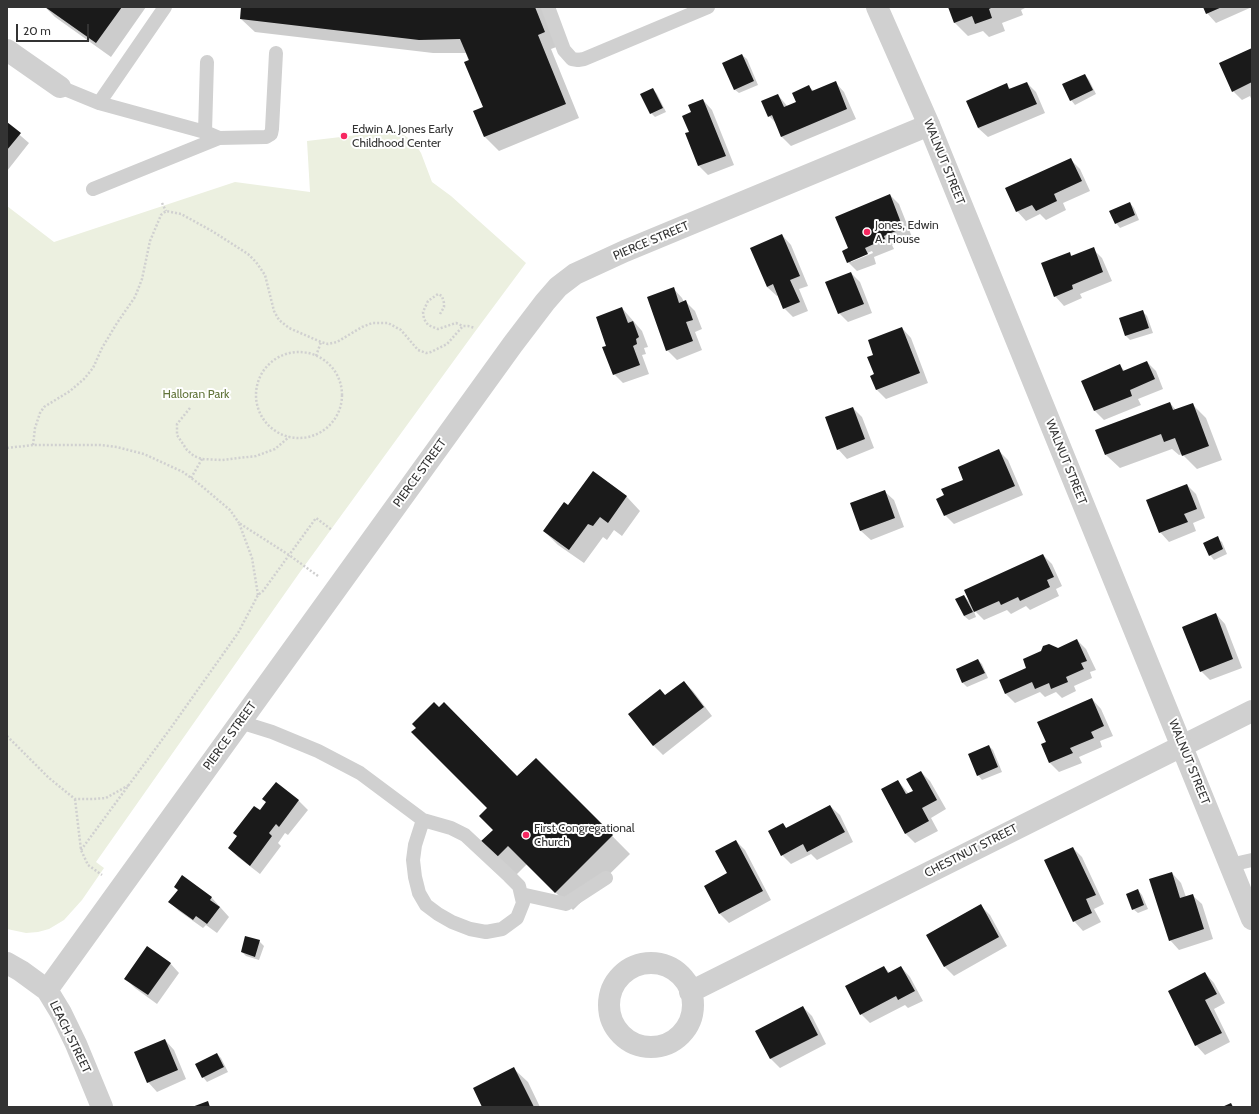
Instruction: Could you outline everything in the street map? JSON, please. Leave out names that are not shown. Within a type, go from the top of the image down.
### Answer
[{"type":"street","name":"WALNUT STREET","points":[[877,7],[929,125],[1252,919]]},
{"type":"street","points":[[7,50],[60,87]]},
{"type":"street","name":"PIERCE STREET","points":[[47,990],[513,344],[545,302],[562,285],[575,274],[625,251],[929,125]]},
{"type":"street","name":"CHESTNUT STREET","points":[[690,992],[1252,711]]},
{"type":"street","name":"LEACH STREET","points":[[7,963],[21,971],[47,990],[61,1013],[73,1038],[102,1107]]},
{"type":"lane","points":[[98,103],[165,7]]},
{"type":"lane","points":[[548,7],[564,50],[572,59],[578,60],[592,56],[708,7]]},
{"type":"lane","points":[[93,189],[219,138],[266,137],[271,134],[276,53]]},
{"type":"lane","points":[[205,132],[207,62]]},
{"type":"lane","points":[[60,87],[98,103],[205,132],[219,138]]},
{"type":"lane","points":[[240,722],[272,732],[318,751],[360,773],[423,820],[451,828],[465,835],[519,886],[523,903],[517,918],[502,929],[486,932],[470,929],[452,922],[426,905],[419,893],[413,860],[415,845],[423,820]]},
{"type":"lane","points":[[1230,865],[1252,860]]},
{"type":"lane","points":[[521,894],[566,904],[606,878]]},
{"type":"path","points":[[162,203],[166,211]]},
{"type":"path","points":[[32,445],[35,428],[40,413],[44,407],[70,391],[84,379],[93,368],[106,341],[135,297],[142,279],[150,241],[161,215],[166,211],[175,212],[187,217],[248,254],[265,275],[274,311],[278,320],[289,328],[321,342],[328,344],[337,342],[362,327],[372,324],[388,323],[401,330],[418,350],[426,353],[447,344],[463,326]]},
{"type":"path","points":[[440,314],[444,307],[444,303],[442,296],[438,294],[428,302],[423,312],[424,319],[428,325],[438,329],[456,323],[475,328]]},
{"type":"path","points":[[316,356],[321,342]]},
{"type":"path","points":[[298,352],[316,356],[329,365],[338,379],[342,395],[338,411],[333,420],[321,432],[306,437],[290,437],[271,427],[260,413],[256,396],[259,379],[266,368],[280,357],[298,352]]},
{"type":"path","points":[[190,408],[177,424],[176,435],[187,450],[194,456],[202,459],[228,460],[256,456],[275,449],[290,437]]},
{"type":"path","points":[[7,448],[32,445],[100,445],[132,450],[163,462],[183,472],[230,510],[239,523],[252,558],[258,595]]},
{"type":"path","points":[[191,478],[202,459]]},
{"type":"path","points":[[80,850],[131,783],[238,633],[258,595],[264,591],[316,518],[332,530]]},
{"type":"path","points":[[239,523],[289,555],[321,578]]},
{"type":"path","points":[[7,736],[49,778],[75,799],[106,798],[131,783]]},
{"type":"path","points":[[75,799],[80,850],[88,865],[104,876]]},
{"type":"green space","name":"Halloran Park","points":[[391,131],[401,133],[414,142],[421,153],[432,182],[451,196],[526,263],[300,572],[96,862],[104,868],[82,900],[64,920],[49,929],[26,933],[7,929],[7,206],[54,242],[235,182],[310,192],[307,141]]},
{"type":"building","points":[[45,7],[122,7],[96,43]]},
{"type":"building","points":[[241,7],[535,7],[545,32],[538,35],[566,104],[484,137],[473,111],[483,107],[464,62],[469,60],[460,39],[419,40],[240,19]]},
{"type":"building","points":[[948,7],[993,7],[989,9],[992,18],[975,24],[972,16],[954,23]]},
{"type":"building","points":[[1203,7],[1222,7],[1206,14]]},
{"type":"building","points":[[1252,48],[1252,82],[1232,92],[1219,63]]},
{"type":"building","points":[[742,54],[754,81],[734,90],[722,63]]},
{"type":"building","points":[[1085,74],[1093,90],[1070,101],[1062,84]]},
{"type":"building","points":[[836,81],[847,109],[781,137],[772,115],[768,117],[761,101],[778,94],[784,107],[796,102],[792,93],[809,85],[812,91]]},
{"type":"building","points":[[1027,82],[1037,104],[978,128],[966,101],[1007,83],[1009,89]]},
{"type":"building","points":[[653,88],[663,108],[650,114],[640,94]]},
{"type":"building","points":[[703,99],[726,156],[698,166],[685,133],[689,132],[682,116],[691,112],[688,105]]},
{"type":"building","points":[[7,122],[21,133],[7,150]]},
{"type":"building","points":[[1071,158],[1082,181],[1054,194],[1057,201],[1036,211],[1032,205],[1016,212],[1005,188]]},
{"type":"building","name":"Jones, Edwin A. House","points":[[890,194],[903,228],[884,236],[885,239],[865,248],[868,254],[847,263],[842,251],[848,248],[835,217]]},
{"type":"building","points":[[1130,202],[1135,215],[1115,224],[1109,211]]},
{"type":"building","points":[[782,234],[800,276],[790,280],[800,302],[783,309],[773,284],[767,287],[750,248]]},
{"type":"building","points":[[1094,247],[1103,272],[1072,285],[1073,289],[1054,297],[1041,263],[1070,252],[1071,256]]},
{"type":"building","points":[[851,272],[864,304],[838,314],[825,282]]},
{"type":"building","points":[[674,287],[679,303],[686,300],[693,320],[686,322],[693,341],[666,351],[647,297]]},
{"type":"building","points":[[622,307],[628,323],[633,321],[639,337],[636,339],[637,344],[633,346],[640,365],[613,375],[602,347],[606,346],[596,317]]},
{"type":"building","points":[[1143,310],[1149,328],[1125,336],[1119,318]]},
{"type":"building","points":[[902,327],[920,373],[876,390],[870,376],[874,374],[867,357],[873,355],[868,340]]},
{"type":"building","points":[[1147,361],[1155,379],[1130,390],[1132,396],[1094,411],[1081,381],[1120,364],[1123,371]]},
{"type":"building","points":[[1170,402],[1173,410],[1193,403],[1209,446],[1182,456],[1175,438],[1164,442],[1161,434],[1105,455],[1095,430]]},
{"type":"building","points":[[853,407],[865,439],[837,450],[825,417]]},
{"type":"building","points":[[999,449],[1015,486],[944,516],[936,499],[944,495],[941,489],[963,480],[958,467]]},
{"type":"building","points":[[593,471],[627,496],[608,523],[600,517],[593,526],[588,524],[569,550],[543,531],[564,502],[568,505]]},
{"type":"building","points":[[1187,484],[1197,509],[1184,514],[1188,522],[1159,533],[1146,500]]},
{"type":"building","points":[[885,490],[895,518],[860,531],[850,503]]},
{"type":"building","points":[[1218,536],[1223,549],[1209,556],[1203,543]]},
{"type":"building","points":[[1043,554],[1054,577],[1047,580],[1050,587],[1020,601],[1018,597],[1001,605],[999,601],[974,612],[964,590]]},
{"type":"building","points":[[964,595],[973,612],[964,616],[955,599]]},
{"type":"building","points":[[1216,613],[1233,659],[1200,672],[1182,627]]},
{"type":"building","points":[[1077,639],[1087,661],[1081,663],[1084,669],[1066,677],[1068,682],[1051,689],[1049,683],[1035,689],[1032,682],[1005,694],[999,680],[1026,668],[1023,659],[1041,651],[1043,646],[1049,644],[1058,648]]},
{"type":"building","points":[[978,659],[985,673],[962,683],[956,669]]},
{"type":"building","points":[[684,681],[704,707],[653,746],[628,714],[660,689],[665,695]]},
{"type":"building","points":[[1092,698],[1104,726],[1091,732],[1094,738],[1070,748],[1073,753],[1049,763],[1041,744],[1046,742],[1037,722]]},
{"type":"building","points":[[434,702],[439,707],[444,702],[517,776],[536,758],[613,835],[555,893],[508,846],[496,858],[480,842],[493,830],[479,816],[487,808],[411,732],[416,728],[412,724]]},
{"type":"building","points":[[989,745],[998,767],[977,776],[968,754]]},
{"type":"building","points":[[921,771],[937,800],[922,808],[929,821],[905,834],[881,789],[898,780],[906,794],[913,791],[906,779]]},
{"type":"building","points":[[276,782],[299,800],[279,827],[276,824],[269,833],[272,836],[250,866],[228,848],[237,836],[233,833],[254,806],[260,810],[266,802],[262,799]]},
{"type":"building","points":[[830,805],[845,832],[807,852],[803,844],[781,856],[768,831],[783,823],[786,828]]},
{"type":"building","points":[[736,840],[763,891],[719,914],[704,886],[727,873],[715,851]]},
{"type":"building","points":[[1073,847],[1096,895],[1086,899],[1092,913],[1073,922],[1044,860]]},
{"type":"building","points":[[1172,872],[1180,898],[1193,894],[1204,929],[1169,941],[1149,879]]},
{"type":"building","points":[[182,875],[212,897],[210,900],[220,907],[207,924],[196,916],[193,920],[168,902],[178,890],[174,887]]},
{"type":"building","points":[[1138,889],[1144,905],[1132,910],[1126,894]]},
{"type":"building","points":[[981,904],[999,937],[944,967],[926,935]]},
{"type":"building","points":[[245,936],[260,940],[255,957],[241,952]]},
{"type":"building","points":[[147,946],[171,963],[148,995],[124,979]]},
{"type":"building","points":[[884,966],[888,973],[901,966],[915,991],[898,1000],[896,996],[860,1015],[845,986]]},
{"type":"building","points":[[1205,972],[1217,994],[1205,1000],[1222,1033],[1195,1046],[1168,991]]},
{"type":"building","points":[[803,1006],[818,1035],[770,1059],[755,1031]]},
{"type":"building","points":[[165,1039],[178,1070],[147,1083],[134,1052]]},
{"type":"building","points":[[217,1053],[224,1067],[202,1078],[195,1064]]},
{"type":"building","points":[[514,1067],[534,1107],[482,1107],[473,1088]]},
{"type":"building","points":[[208,1101],[210,1107],[192,1107]]},
{"type":"building","points":[[1231,1103],[1233,1107],[1222,1107]]},
{"type":"place","name":"Edwin A. Jones Early Childhood Center","points":[[344,136]]},
{"type":"place","name":"Jones, Edwin A. House","points":[[867,232]]},
{"type":"place","name":"First Congregational Church","points":[[526,835]]}]
